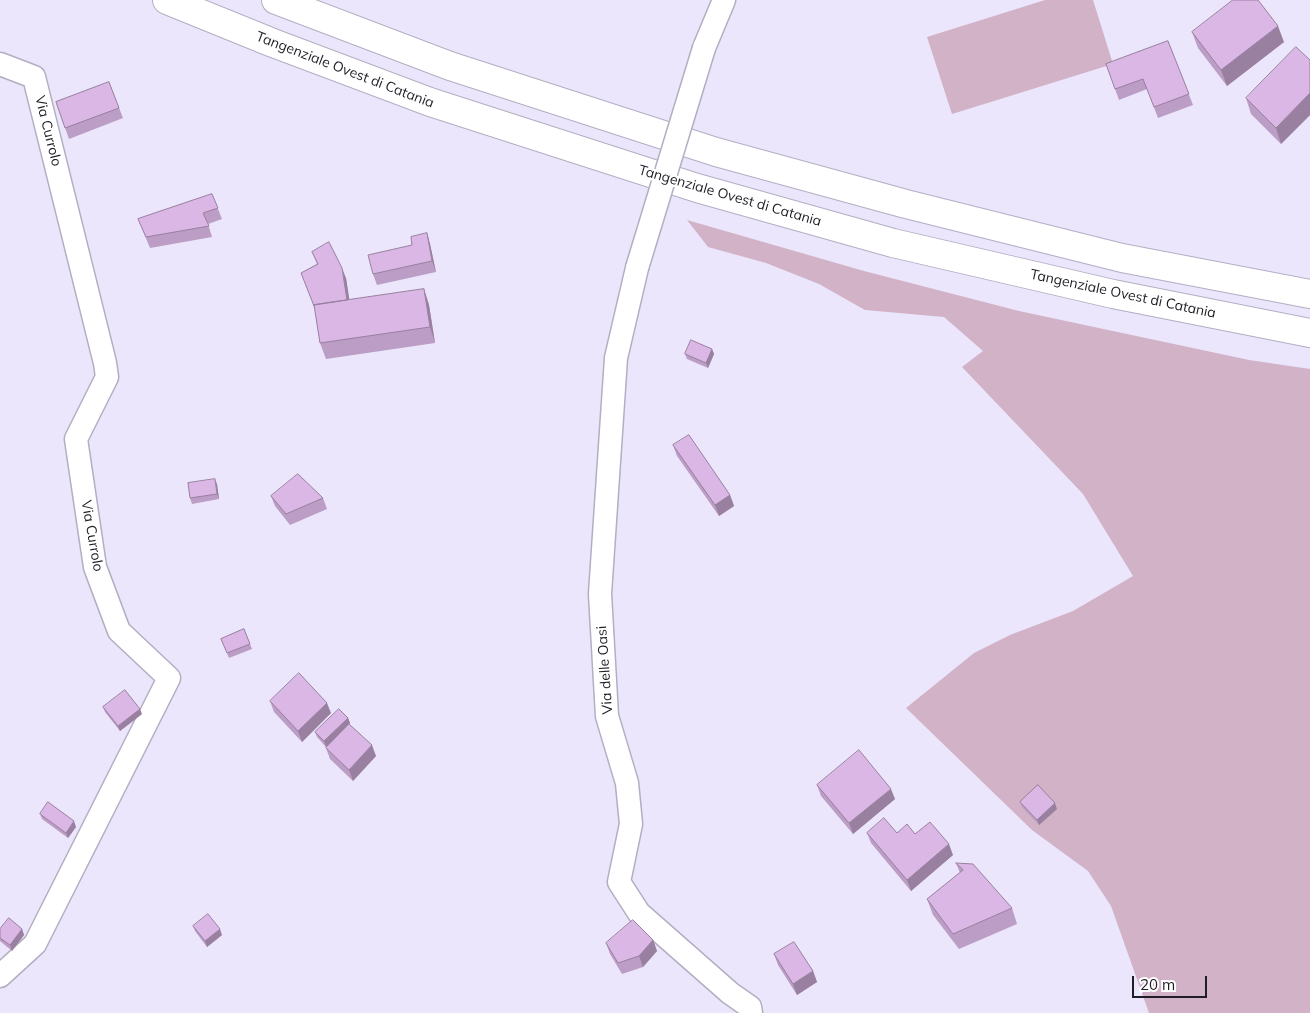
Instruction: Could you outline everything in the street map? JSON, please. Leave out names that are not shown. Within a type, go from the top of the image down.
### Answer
[{"type":"highway","name":"Tangenziale Ovest di Catania","points":[[167,0],[273,43],[430,102],[698,188],[903,245],[1113,294],[1310,333]]},
{"type":"highway","points":[[276,0],[450,66],[716,152],[906,204],[1113,256],[1310,294]]},
{"type":"street","name":"Via delle Oasi","points":[[724,0],[704,48],[637,268],[616,358],[600,594],[607,716],[627,783],[632,824],[619,882],[639,913],[750,1007],[750,1013]]},
{"type":"street","name":"Via Currolo","points":[[0,64],[34,77],[105,363],[107,377],[76,439],[95,567],[119,631],[169,678],[34,944],[0,976]]},
{"type":"shaded area","points":[[1045,0],[1093,0],[1113,64],[952,114],[927,37]]},
{"type":"shaded area","points":[[687,220],[864,271],[1019,311],[1249,360],[1310,369],[1310,1013],[1149,1013],[1111,906],[1088,871],[1032,830],[906,708],[974,653],[1010,635],[1073,611],[1133,576],[1083,494],[962,367],[983,351],[944,317],[865,310],[819,284],[766,263],[708,247]]},
{"type":"building","points":[[1233,0],[1258,0],[1278,26],[1221,70],[1192,32]]},
{"type":"building","points":[[1168,41],[1189,94],[1154,107],[1143,79],[1115,89],[1106,64]]},
{"type":"building","points":[[1296,47],[1310,60],[1310,93],[1276,128],[1246,98]]},
{"type":"building","points":[[109,82],[119,108],[65,128],[56,102]]},
{"type":"building","points":[[212,194],[218,208],[203,213],[209,226],[146,237],[138,219]]},
{"type":"building","points":[[427,233],[432,261],[373,274],[368,255],[412,245],[411,237]]},
{"type":"building","points":[[329,242],[342,268],[347,300],[314,306],[301,273],[318,264],[312,252]]},
{"type":"building","points":[[424,289],[430,327],[320,343],[314,305]]},
{"type":"building","points":[[691,340],[712,349],[706,363],[685,354]]},
{"type":"building","points":[[689,435],[730,495],[715,505],[673,445]]},
{"type":"building","points":[[298,474],[323,498],[286,514],[271,496]]},
{"type":"building","points":[[215,479],[217,494],[190,498],[188,483]]},
{"type":"building","points":[[244,629],[250,644],[227,653],[221,639]]},
{"type":"building","points":[[299,673],[327,703],[298,731],[270,701]]},
{"type":"building","points":[[125,690],[140,709],[118,726],[103,707]]},
{"type":"building","points":[[339,709],[348,718],[324,741],[315,732]]},
{"type":"building","points":[[349,724],[372,745],[349,770],[326,748]]},
{"type":"building","points":[[859,750],[891,789],[849,823],[817,785]]},
{"type":"building","points":[[1038,785],[1055,803],[1037,820],[1020,802]]},
{"type":"building","points":[[48,802],[74,821],[66,833],[40,814]]},
{"type":"building","points":[[884,818],[897,833],[907,824],[915,834],[930,822],[949,844],[907,880],[867,833]]},
{"type":"building","points":[[956,863],[973,864],[1012,908],[953,934],[927,899],[963,870]]},
{"type":"building","points":[[208,914],[220,929],[205,941],[193,926]]},
{"type":"building","points":[[9,918],[22,929],[10,945],[0,938],[0,929]]},
{"type":"building","points":[[633,920],[653,940],[639,956],[618,963],[606,943]]},
{"type":"building","points":[[794,942],[813,971],[793,984],[774,954]]}]
